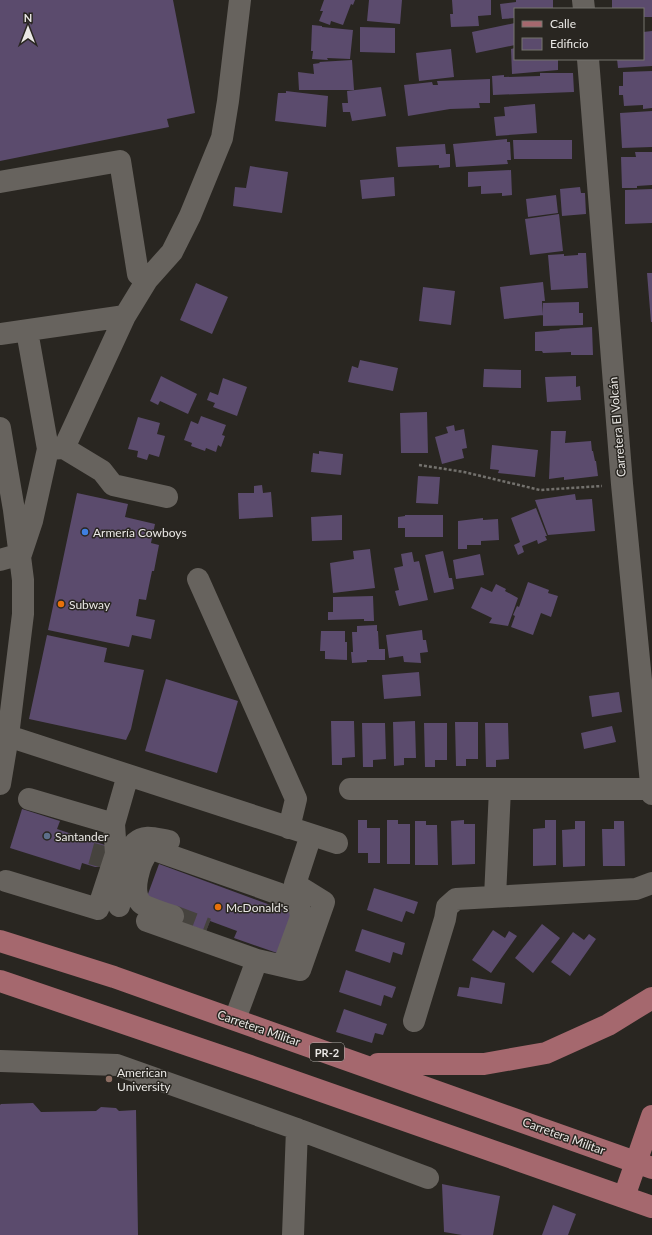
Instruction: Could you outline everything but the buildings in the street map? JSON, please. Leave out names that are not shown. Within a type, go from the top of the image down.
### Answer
[{"type":"main road","name":"Carretera Militar","points":[[0,941],[114,977],[235,1019],[644,1165]]},
{"type":"main road","points":[[0,981],[265,1071],[652,1207]]},
{"type":"main road","points":[[362,1064],[484,1064],[546,1053],[608,1025],[652,998]]},
{"type":"main road","points":[[624,1197],[644,1165],[652,1116]]},
{"type":"street","points":[[21,554],[56,448],[125,316],[147,280],[172,252],[190,216],[222,138],[240,0]]},
{"type":"street","name":"Carretera El Volcán","points":[[588,60],[622,484],[652,794]]},
{"type":"street","points":[[0,182],[120,161],[138,274],[147,280]]},
{"type":"street","points":[[0,334],[125,316]]},
{"type":"street","points":[[27,331],[56,448],[102,471],[113,485],[167,497]]},
{"type":"street","points":[[0,428],[21,554],[23,580],[23,614],[4,736],[0,784]]},
{"type":"street","points":[[0,560],[21,554]]},
{"type":"street","points":[[198,579],[296,799],[289,828]]},
{"type":"street","points":[[4,736],[337,843]]},
{"type":"street","points":[[109,898],[116,854],[111,834],[128,775]]},
{"type":"street","points":[[350,789],[652,789]]},
{"type":"street","points":[[494,897],[500,789]]},
{"type":"street","points":[[29,798],[111,834]]},
{"type":"street","points":[[295,884],[312,835]]},
{"type":"street","points":[[6,881],[98,909],[109,898],[135,843],[140,838],[151,838],[173,842],[295,884],[324,902],[300,970],[248,957],[139,918],[109,898],[100,877],[99,867]]},
{"type":"street","points":[[173,916],[142,904],[137,895],[136,886],[144,857],[149,851],[155,850],[291,898],[296,902],[300,909],[301,917],[283,966]]},
{"type":"street","points":[[414,1021],[445,919],[447,907],[456,899],[636,889],[652,884]]},
{"type":"street","points":[[207,929],[222,935],[248,957]]},
{"type":"street","points":[[235,1019],[248,957]]},
{"type":"street","points":[[0,1061],[117,1065],[297,1129],[428,1178]]},
{"type":"street","points":[[293,1235],[297,1129]]},
{"type":"path","points":[[419,465],[464,472],[540,490],[622,484]]},
{"type":"tunnel","points":[[99,867],[105,845]]},
{"type":"tunnel","points":[[173,916],[207,929]]},
{"type":"place","name":"Armería Cowboys","points":[[85,532]]},
{"type":"place","name":"Subway","points":[[61,604]]},
{"type":"place","name":"Santander","points":[[47,836]]},
{"type":"place","name":"McDonald's","points":[[218,907]]},
{"type":"place","name":"American University","points":[[109,1079]]}]
